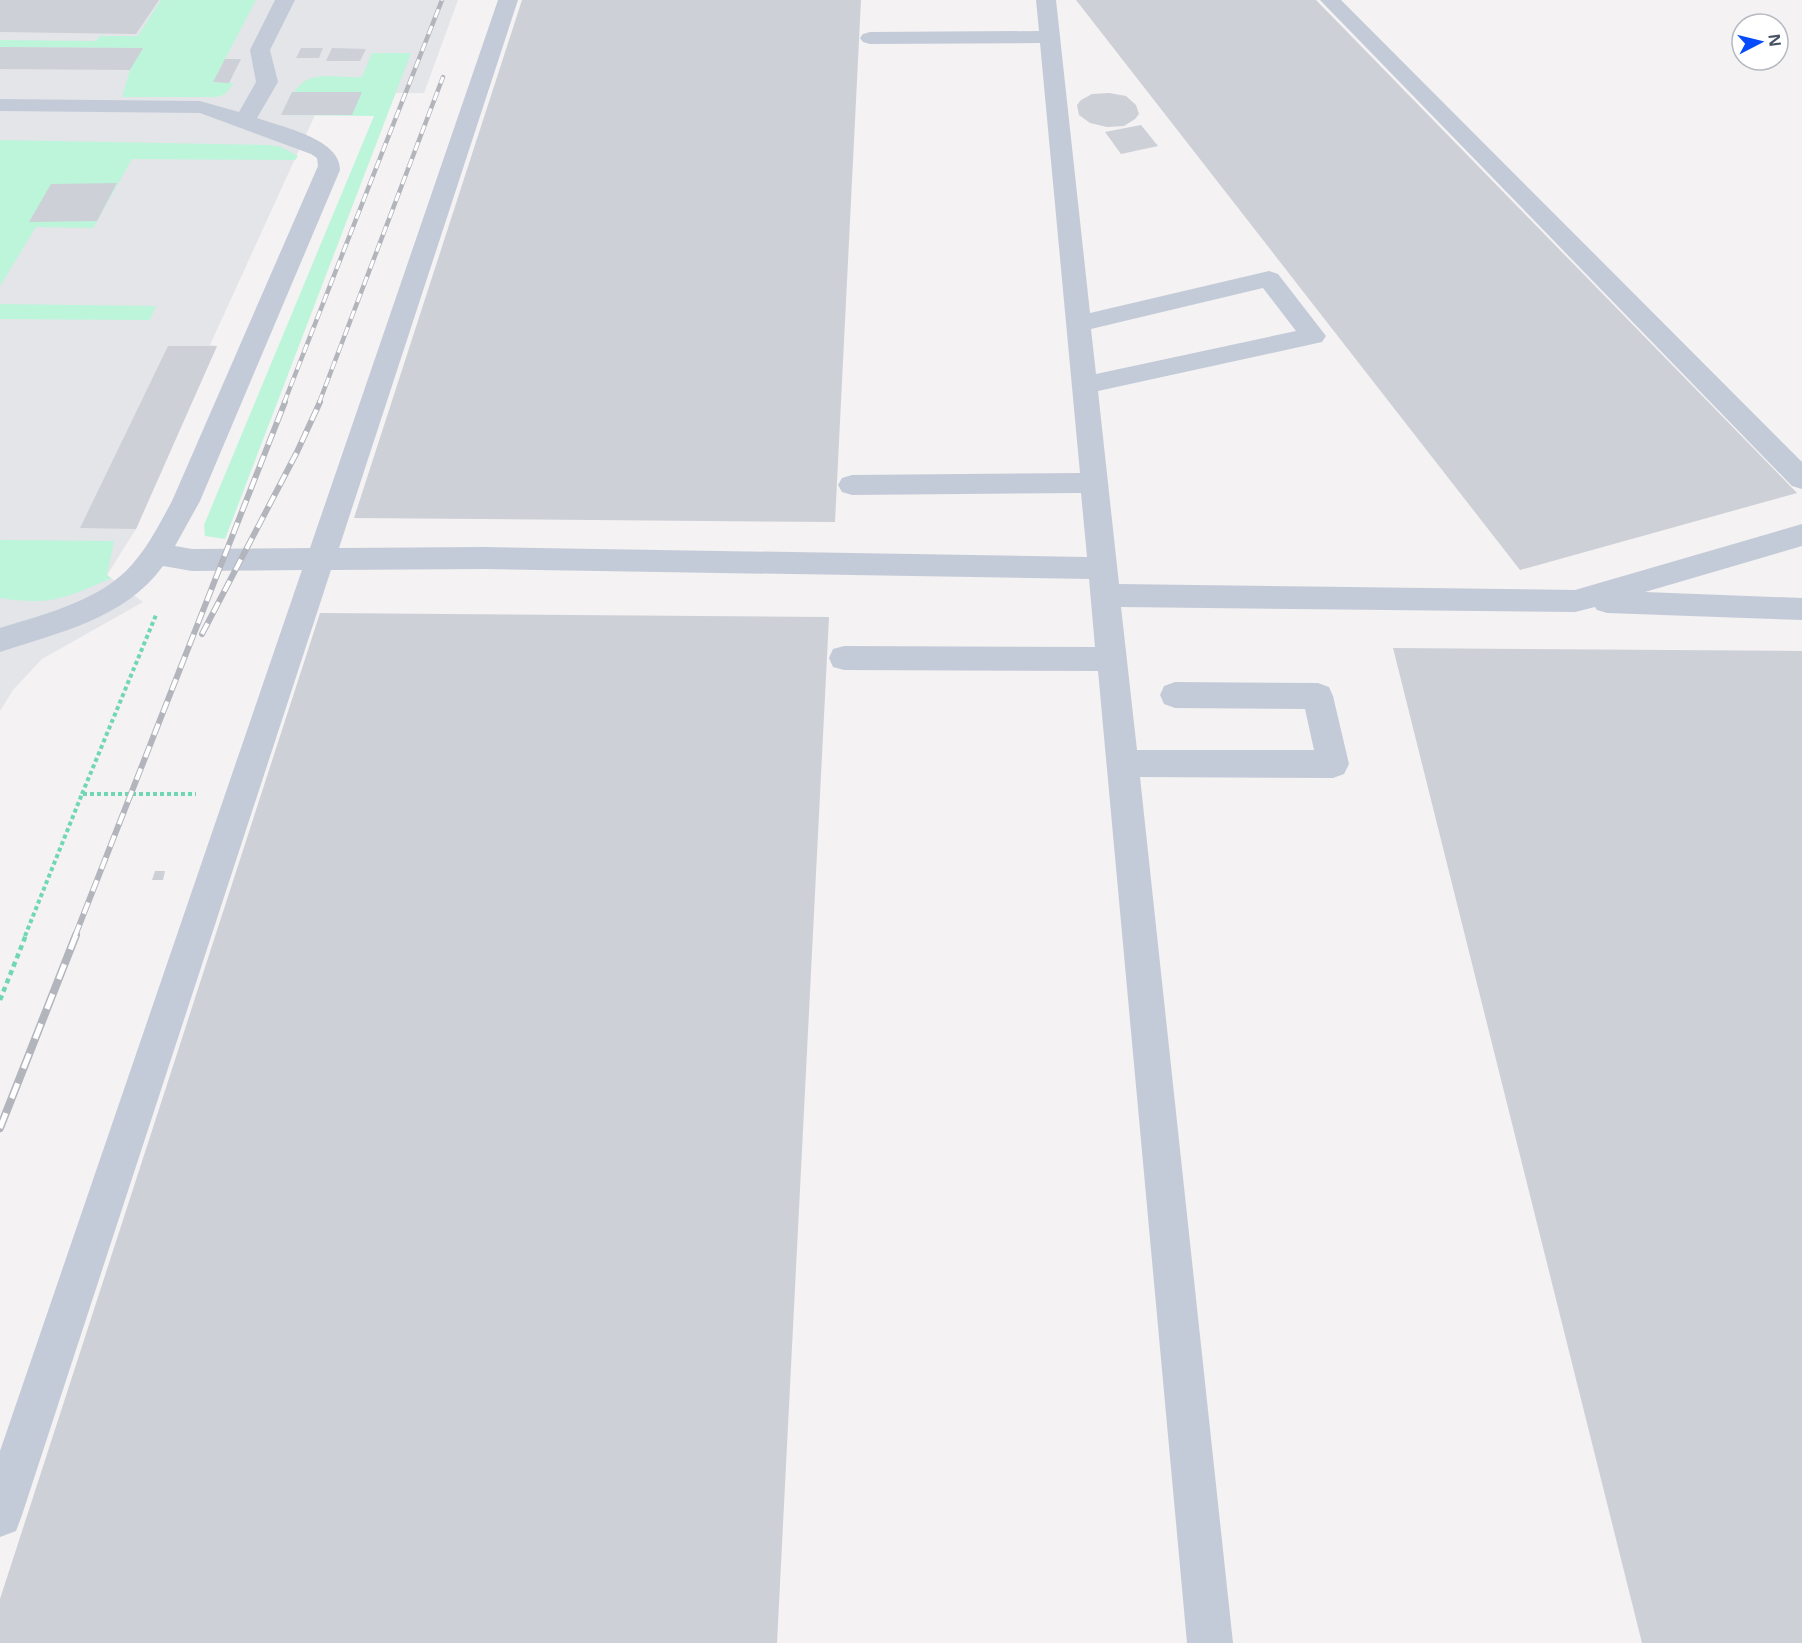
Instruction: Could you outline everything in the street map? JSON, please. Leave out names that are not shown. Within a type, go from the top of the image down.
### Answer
[{"type":"lane","points":[[244,122],[267,82],[260,50],[285,0]]},
{"type":"lane","points":[[0,1515],[508,0]]},
{"type":"lane","points":[[1046,0],[1210,1643]]},
{"type":"lane","points":[[1330,0],[1802,479]]},
{"type":"lane","points":[[870,38],[1050,37]]},
{"type":"lane","points":[[0,105],[200,107],[319,149],[326,154],[330,162],[329,170],[186,501],[167,557],[126,588],[77,612],[0,640]]},
{"type":"lane","points":[[1078,324],[1269,279],[1313,336],[1084,385]]},
{"type":"lane","points":[[852,485],[1094,483]]},
{"type":"lane","points":[[1575,601],[1802,535]]},
{"type":"lane","points":[[167,557],[321,558],[1103,582],[1802,609]]},
{"type":"lane","points":[[844,658],[1111,659]]},
{"type":"lane","points":[[1121,763],[1333,764],[1318,696],[1175,695]]},
{"type":"path","points":[[0,1000],[82,794],[167,557]]},
{"type":"path","points":[[82,794],[242,794]]},
{"type":"shaded area","points":[[0,0],[458,0],[424,93],[378,93],[368,115],[315,115],[210,345],[217,346],[136,529],[107,575],[143,602],[42,659],[13,690],[0,711]]},
{"type":"green space","points":[[161,0],[256,0],[213,82],[234,83],[225,94],[217,97],[122,97],[130,70],[142,48],[0,47],[0,40],[96,41],[100,36],[138,36]]},
{"type":"green space","points":[[372,53],[411,53],[225,539],[205,536],[204,525],[374,116],[281,115],[296,89],[304,82],[321,76],[362,77]]},
{"type":"green space","points":[[0,140],[269,145],[281,147],[298,156],[295,160],[132,159],[93,228],[36,227],[0,286]]},
{"type":"green space","points":[[0,304],[156,306],[150,320],[0,319]]},
{"type":"green space","points":[[0,540],[114,541],[107,575],[111,578],[82,591],[58,598],[32,601],[0,598]]},
{"type":"building","points":[[0,0],[159,0],[136,34],[0,32]]},
{"type":"building","points":[[522,0],[861,0],[835,522],[354,518]]},
{"type":"building","points":[[1076,0],[1316,0],[1797,493],[1520,570]]},
{"type":"building","points":[[0,47],[143,48],[130,70],[0,69]]},
{"type":"building","points":[[301,48],[323,48],[319,58],[296,58]]},
{"type":"building","points":[[332,48],[366,49],[360,61],[326,61]]},
{"type":"building","points":[[225,59],[241,59],[229,83],[213,82]]},
{"type":"building","points":[[292,92],[362,92],[352,115],[281,115]]},
{"type":"building","points":[[1109,93],[1126,96],[1136,105],[1139,114],[1135,119],[1124,126],[1107,127],[1090,123],[1079,115],[1077,105],[1081,100],[1092,94]]},
{"type":"building","points":[[1141,125],[1158,146],[1121,154],[1105,132]]},
{"type":"building","points":[[117,183],[97,221],[29,222],[51,184]]},
{"type":"building","points":[[168,346],[217,346],[136,529],[80,528]]},
{"type":"building","points":[[320,613],[829,617],[777,1643],[0,1643],[0,1599]]},
{"type":"building","points":[[1393,648],[1802,651],[1802,1643],[1642,1643]]},
{"type":"building","points":[[155,871],[165,871],[163,880],[152,880]]},
{"type":"railway","points":[[284,403],[442,0]]},
{"type":"railway","points":[[319,403],[443,77]]},
{"type":"railway","points":[[75,936],[285,402]]},
{"type":"railway","points":[[202,634],[297,452],[320,402]]},
{"type":"railway","points":[[0,1128],[76,935]]}]
